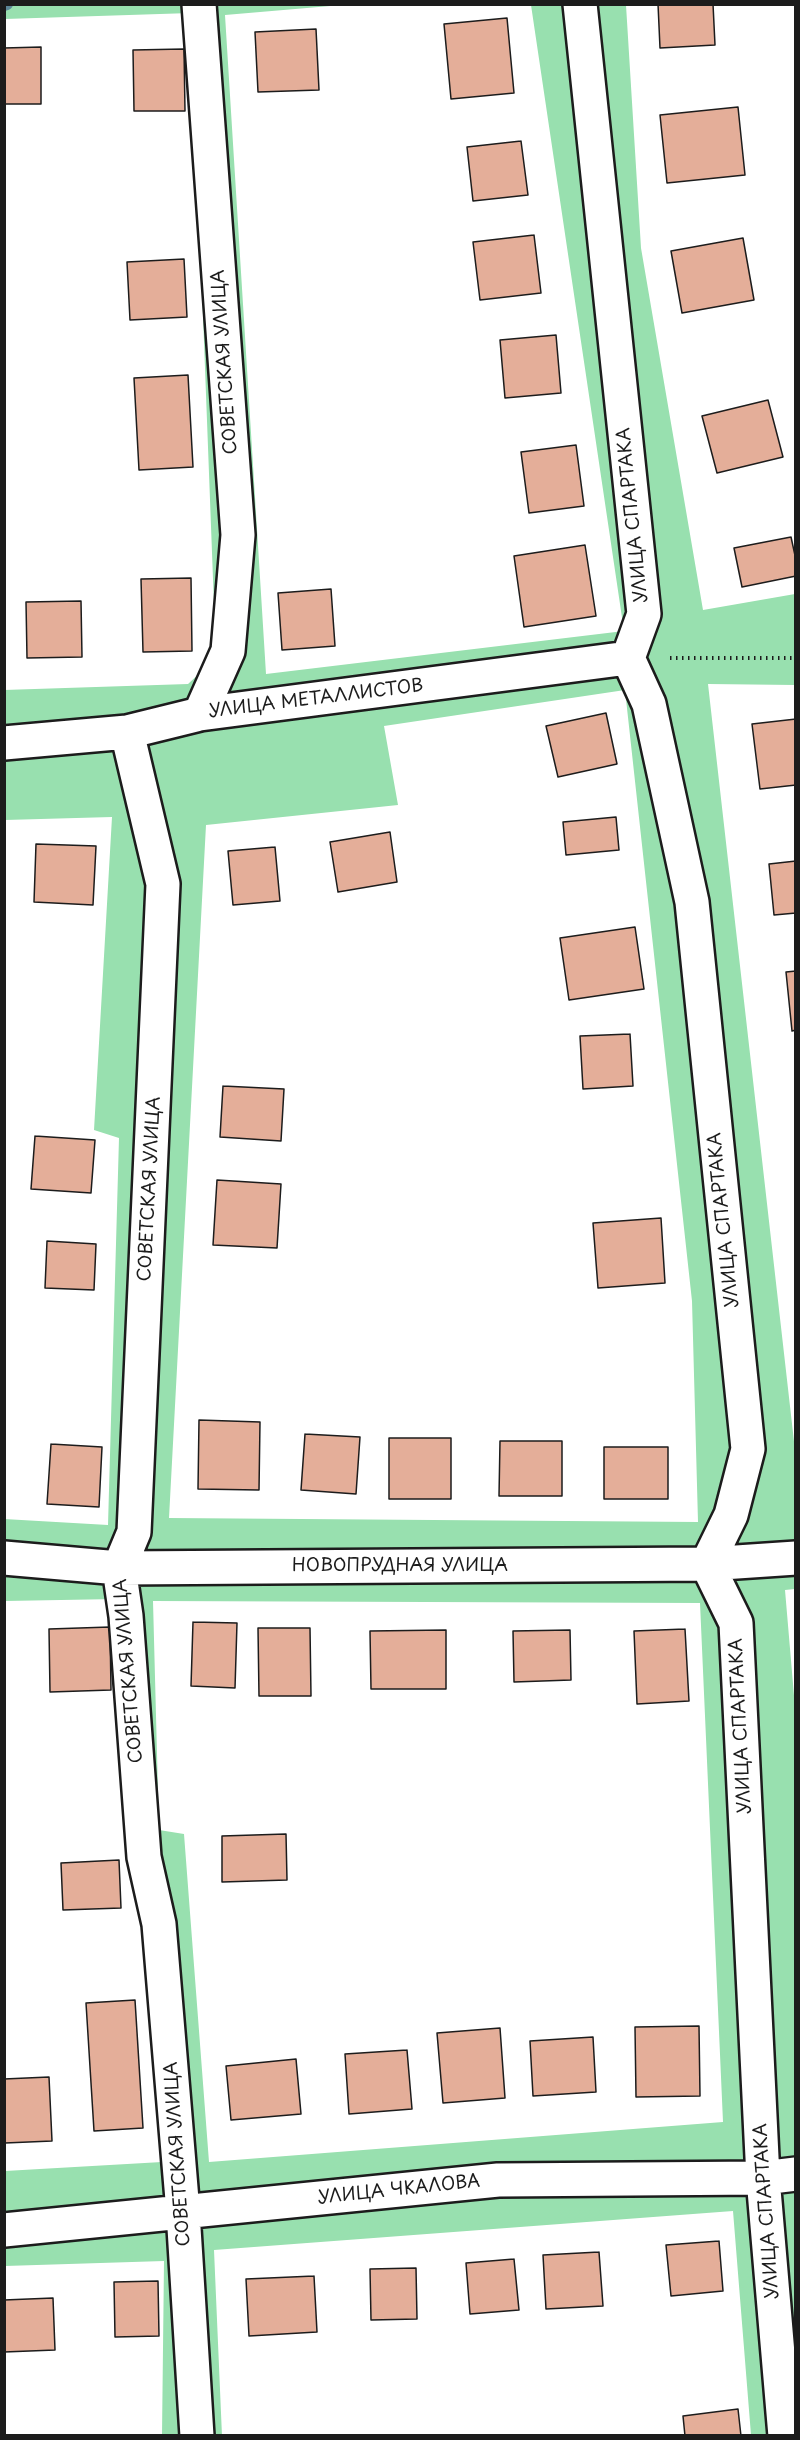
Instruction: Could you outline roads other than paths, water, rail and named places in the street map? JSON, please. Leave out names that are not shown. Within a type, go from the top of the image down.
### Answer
[{"type":"street","name":"СОВЕТСКАЯ УЛИЦА","points":[[199,4],[238,535],[228,651],[200,714]]},
{"type":"street","name":"УЛИЦА СПАРТАКА","points":[[580,4],[644,614],[628,658],[649,704],[692,902],[748,1449],[731,1515],[707,1564],[736,1623],[763,2178],[785,2436]]},
{"type":"street","name":"УЛИЦА МЕТАЛЛИСТОВ","points":[[4,743],[127,732],[200,714],[628,658]]},
{"type":"street","name":"СОВЕТСКАЯ УЛИЦА","points":[[127,732],[163,884],[134,1532],[119,1569],[126,1616],[144,1857],[159,1924],[183,2212],[197,2436]]},
{"type":"street","name":"НОВОПРУДНАЯ УЛИЦА","points":[[4,1558],[119,1569],[707,1564],[795,1558]]},
{"type":"street","name":"УЛИЦА ЧКАЛОВА","points":[[4,2230],[498,2180],[763,2178],[795,2174]]}]
